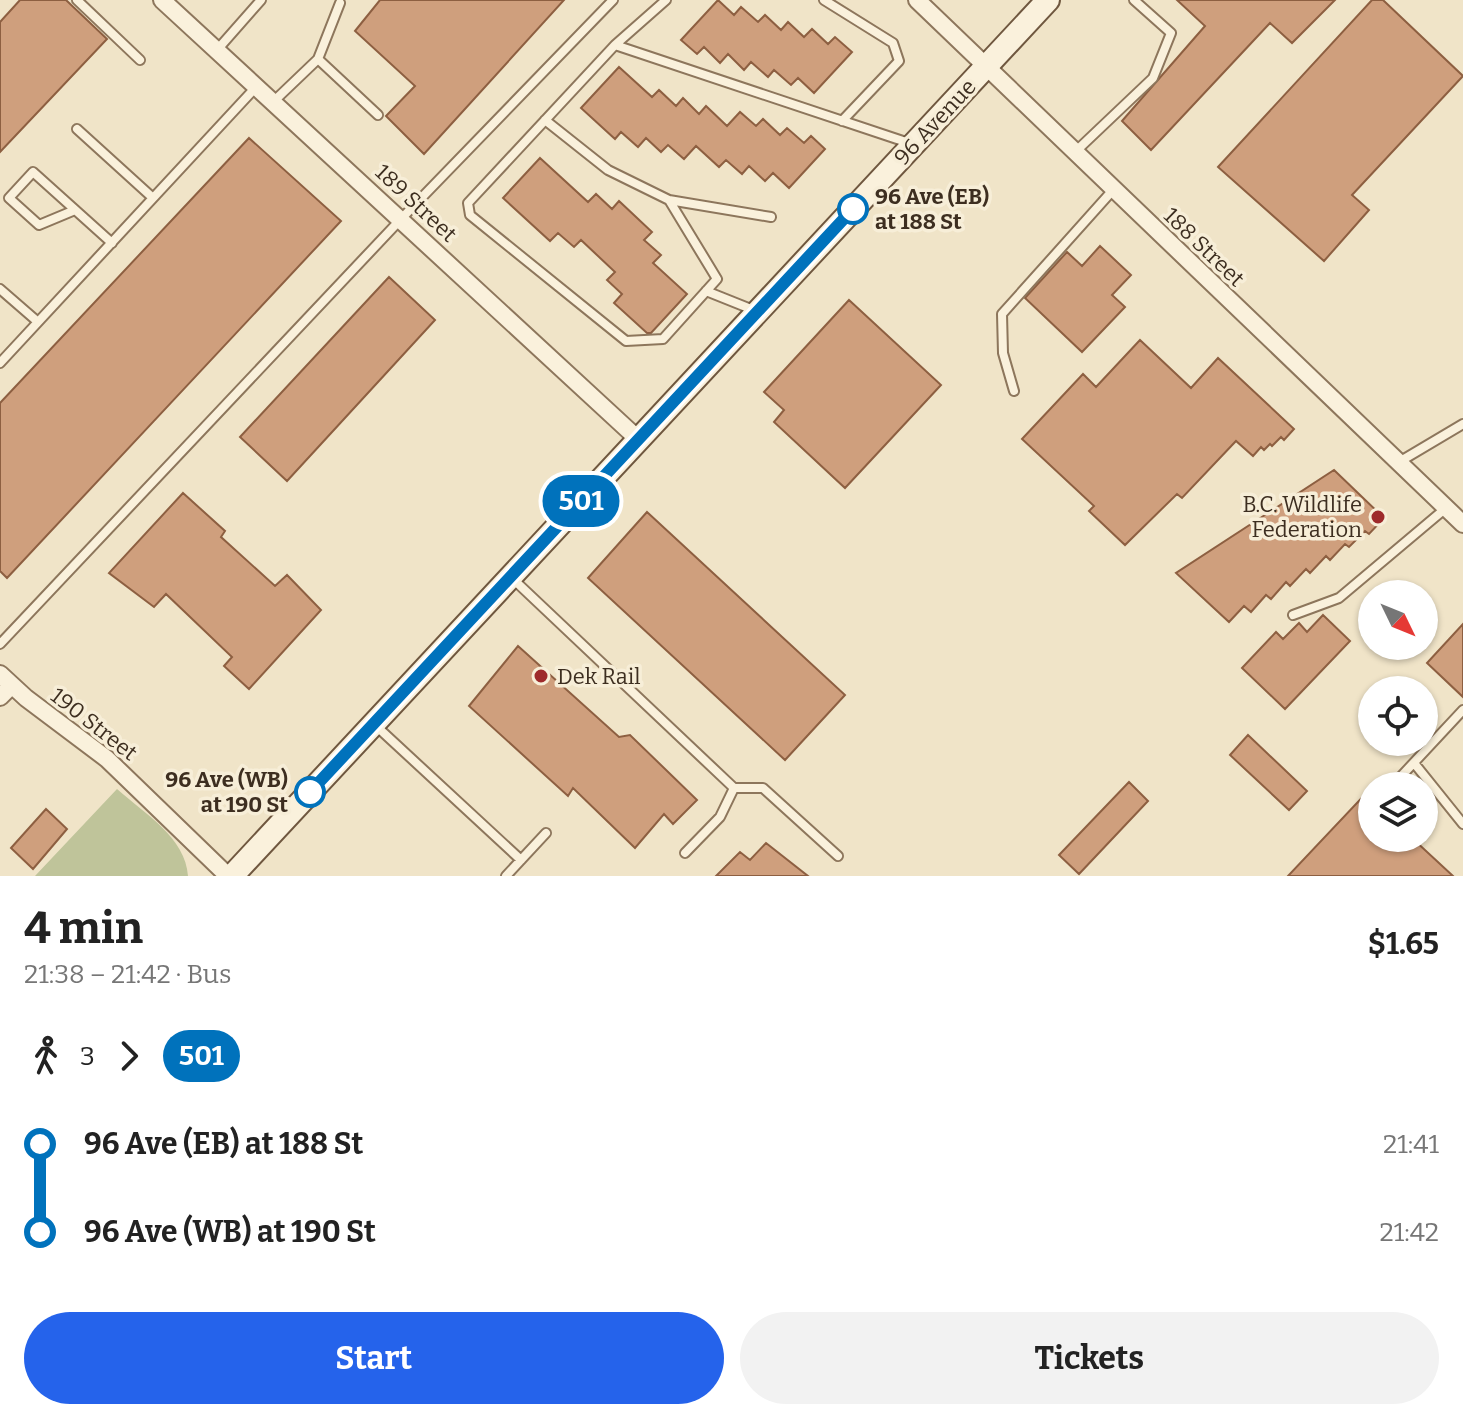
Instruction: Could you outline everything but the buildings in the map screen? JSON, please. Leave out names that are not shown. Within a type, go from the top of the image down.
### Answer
[{"type":"main road","name":"96 Avenue","points":[[230,876],[1048,0]]},
{"type":"street","name":"189 Street","points":[[162,0],[639,440]]},
{"type":"street","name":"188 Street","points":[[917,0],[1463,524]]},
{"type":"street","name":"190 Street","points":[[4,685],[107,759],[230,876]]},
{"type":"lane","points":[[77,0],[140,60]]},
{"type":"lane","points":[[217,50],[261,0]]},
{"type":"lane","points":[[0,644],[401,219],[613,0]]},
{"type":"lane","points":[[666,0],[615,45],[468,203],[470,215],[626,341],[663,339],[717,279],[669,200]]},
{"type":"lane","points":[[824,0],[893,43],[899,61],[842,121]]},
{"type":"lane","points":[[1074,153],[1153,78],[1171,33],[1134,0]]},
{"type":"lane","points":[[273,102],[318,59],[340,3]]},
{"type":"lane","points":[[615,45],[914,145]]},
{"type":"lane","points":[[318,59],[378,115]]},
{"type":"lane","points":[[0,363],[256,87]]},
{"type":"lane","points":[[545,120],[608,170],[669,200],[771,217]]},
{"type":"lane","points":[[77,129],[153,198]]},
{"type":"lane","points":[[75,210],[39,225],[9,198],[33,172],[112,243]]},
{"type":"lane","points":[[1014,391],[1003,353],[1002,314],[1113,190]]},
{"type":"lane","points":[[0,289],[38,322]]},
{"type":"lane","points":[[706,291],[757,312]]},
{"type":"lane","points":[[1399,463],[1459,427],[1463,437]]},
{"type":"lane","points":[[1293,615],[1339,598],[1446,508]]},
{"type":"lane","points":[[510,576],[734,788],[763,788],[838,856]]},
{"type":"lane","points":[[1405,772],[1463,710]]},
{"type":"lane","points":[[373,724],[521,860]]},
{"type":"lane","points":[[1414,763],[1463,824]]},
{"type":"lane","points":[[685,853],[720,817],[734,788]]},
{"type":"lane","points":[[506,876],[546,833]]},
{"type":"green space","points":[[117,789],[172,838],[180,850],[188,876],[35,876]]},
{"type":"bus line","name":"501","points":[[310,792],[853,209]]},
{"type":"place","name":"96 Ave (EB) at 188 St","points":[[853,209]]},
{"type":"place","name":"B.C. Wildlife Federation","points":[[1378,517]]},
{"type":"place","name":"Dek Rail","points":[[541,676]]},
{"type":"place","name":"96 Ave (WB) at 190 St","points":[[310,792]]}]
